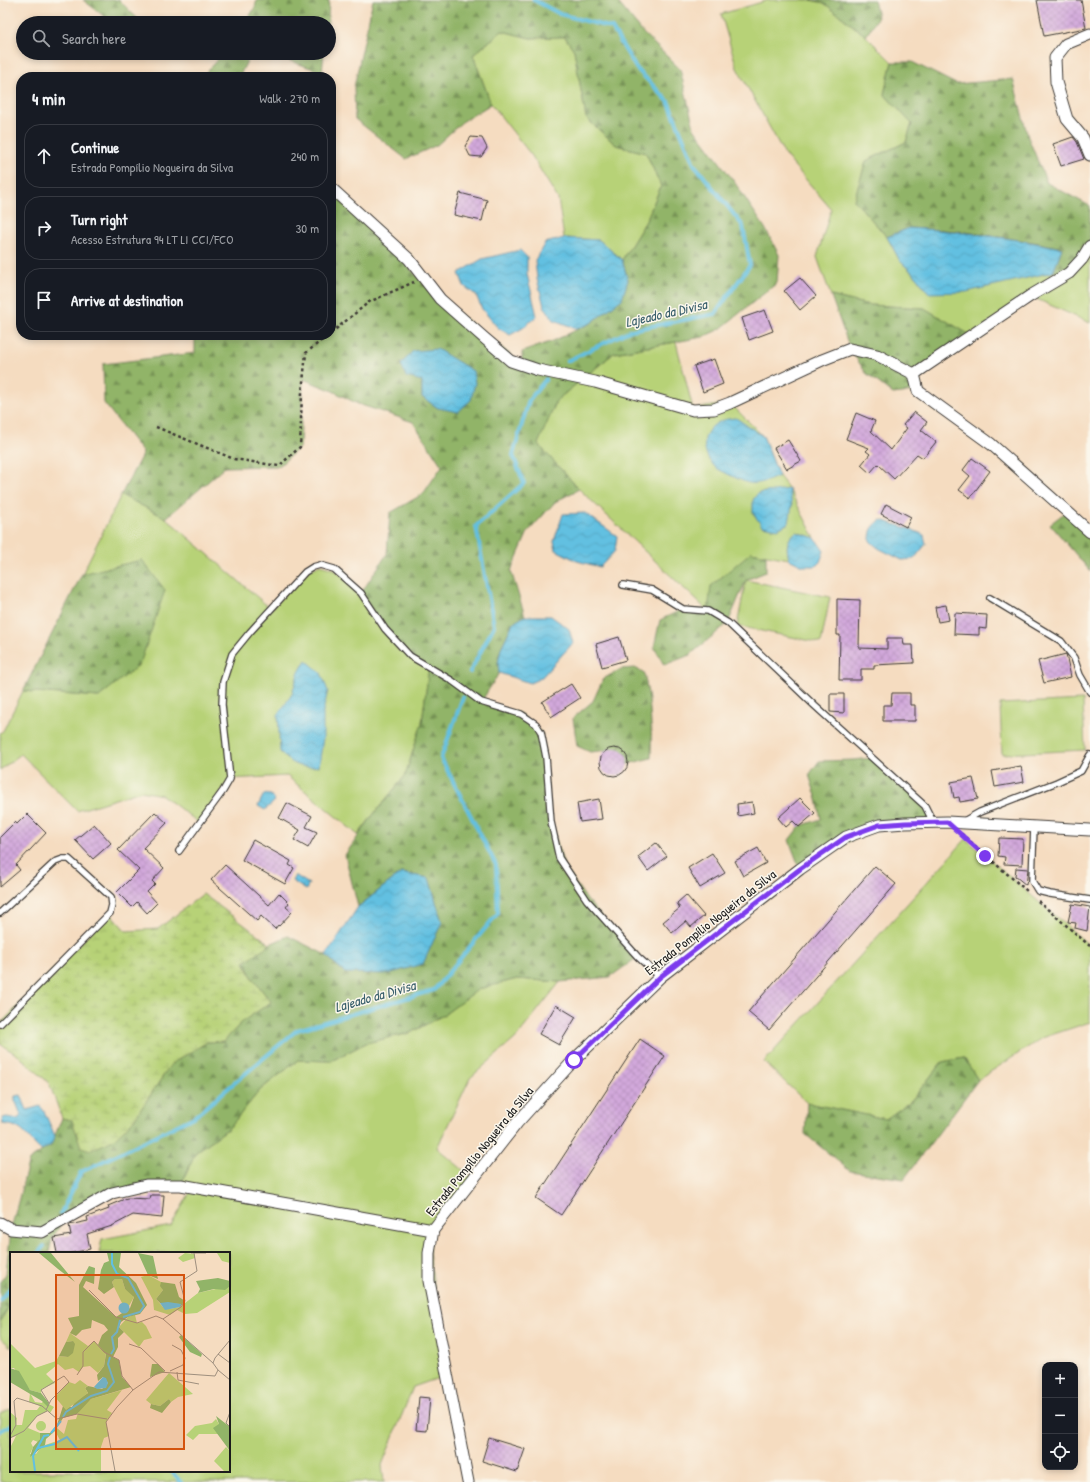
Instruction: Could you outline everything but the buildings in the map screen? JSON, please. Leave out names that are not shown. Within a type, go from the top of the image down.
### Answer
[{"type":"street","points":[[1090,34],[1066,44],[1055,58],[1056,82],[1067,119],[1083,138],[1090,155]]},
{"type":"street","points":[[336,193],[409,259],[440,299],[511,360],[538,370],[595,382],[693,410],[714,409],[730,403],[822,360],[850,350],[877,355],[914,374],[918,391],[992,444],[1090,532]]},
{"type":"street","points":[[914,374],[1030,296],[1069,273],[1082,259],[1090,246]]},
{"type":"street","name":"Estrada Pompílio Nogueira da Silva","points":[[468,1482],[429,1280],[433,1230],[517,1123],[574,1060],[660,977],[800,869],[846,837],[879,825],[933,822],[1090,830]]},
{"type":"street","points":[[0,1223],[11,1229],[42,1232],[76,1215],[112,1193],[146,1185],[181,1185],[433,1230]]},
{"type":"lane","points":[[179,851],[223,792],[230,779],[222,704],[223,682],[232,654],[305,572],[320,565],[334,569],[361,593],[385,629],[410,656],[451,680],[481,702],[521,714],[536,724],[541,732],[546,757],[550,822],[559,858],[587,900],[638,957],[660,977]]},
{"type":"lane","points":[[623,584],[652,590],[683,609],[708,611],[728,623],[815,706],[925,806],[933,822]]},
{"type":"lane","points":[[990,598],[1061,641],[1074,658],[1080,675],[1090,692]]},
{"type":"lane","points":[[961,823],[980,812],[1081,771],[1090,755]]},
{"type":"lane","points":[[1034,827],[1032,881],[1038,891],[1090,900]]},
{"type":"lane","points":[[0,913],[55,862],[63,859],[69,859],[111,897],[112,906],[110,913],[0,1024]]},
{"type":"path","points":[[336,329],[369,302],[424,278]]},
{"type":"path","points":[[156,428],[234,459],[279,466],[300,448],[302,392],[306,353],[322,340]]},
{"type":"path","points":[[947,822],[1028,892]]},
{"type":"path","points":[[1034,897],[1090,946]]},
{"type":"green space","points":[[83,0],[119,0],[135,16],[104,16]]},
{"type":"green space","points":[[257,0],[329,0],[328,16],[250,16]]},
{"type":"green space","points":[[373,0],[616,0],[643,33],[680,69],[694,128],[733,180],[765,228],[779,255],[777,283],[720,329],[703,337],[614,353],[557,400],[538,444],[579,489],[555,502],[528,532],[511,571],[525,616],[513,624],[501,648],[498,663],[499,673],[481,702],[521,714],[541,732],[551,822],[564,866],[587,900],[638,957],[610,977],[560,982],[517,979],[479,989],[445,1014],[410,1033],[366,1043],[331,1061],[298,1060],[260,1090],[229,1128],[196,1152],[181,1185],[112,1193],[62,1222],[52,1239],[49,1252],[10,1252],[10,1305],[0,1322],[0,1282],[6,1274],[11,1229],[29,1160],[51,1145],[62,1118],[72,1120],[133,1121],[171,1064],[207,1042],[224,1041],[243,1021],[271,1002],[253,979],[244,962],[270,944],[288,936],[326,955],[345,973],[442,922],[428,878],[401,873],[358,907],[345,855],[373,815],[405,776],[422,723],[429,667],[410,656],[385,629],[361,593],[387,554],[390,513],[423,494],[442,466],[413,422],[358,404],[331,390],[303,379],[300,447],[279,466],[225,467],[166,518],[121,495],[143,453],[104,403],[103,364],[195,353],[195,340],[336,340],[336,193],[440,299],[522,364],[522,352],[553,341],[591,323],[628,280],[622,260],[646,221],[661,186],[646,153],[616,145],[586,118],[574,50],[565,37],[530,38],[502,31],[473,55],[491,104],[462,122],[437,145],[406,159],[355,119],[354,87]],"holes":[[[422,381],[438,408],[422,397]]]},
{"type":"green space","points":[[769,0],[811,0],[824,3],[866,36],[892,62],[884,94],[912,123],[906,142],[866,161],[854,200],[887,237],[900,261],[914,274],[929,293],[1019,279],[1053,272],[1069,273],[1090,246],[1090,323],[1030,296],[972,336],[924,308],[869,305],[831,296],[817,257],[831,209],[785,155],[737,68],[721,14]]},
{"type":"green space","points":[[811,0],[874,0],[878,17],[866,36],[824,3]]},
{"type":"green space","points":[[502,31],[530,38],[564,36],[574,50],[586,118],[616,145],[646,153],[661,186],[646,221],[622,260],[599,240],[564,238],[558,199],[532,156],[491,104],[473,55]]},
{"type":"green space","points":[[217,60],[248,60],[242,72],[206,72]]},
{"type":"green space","points":[[288,60],[323,60],[322,72]]},
{"type":"green space","points":[[892,62],[912,62],[956,84],[1013,79],[1028,137],[1047,183],[1090,206],[1090,246],[1069,273],[1053,272],[1062,248],[1033,242],[958,231],[909,228],[887,237],[854,200],[866,161],[906,142],[912,124],[884,94]]},
{"type":"green space","points":[[831,296],[869,305],[924,308],[972,336],[914,374],[918,391],[893,394],[866,373],[850,349]]},
{"type":"green space","points":[[676,342],[693,409],[730,403],[763,436],[779,476],[789,489],[815,538],[796,532],[790,538],[788,544],[787,551],[789,559],[751,552],[708,611],[579,489],[537,444],[557,400],[614,353]]},
{"type":"green space","points":[[121,495],[166,518],[271,609],[305,572],[320,565],[334,569],[361,593],[429,667],[422,723],[405,776],[358,835],[287,776],[230,779],[199,823],[162,795],[141,791],[77,811],[21,754],[0,770],[0,733],[3,731],[23,691],[99,697],[142,560],[82,574]]},
{"type":"green space","points":[[1067,511],[1090,532],[1090,571],[1050,524]]},
{"type":"green space","points":[[751,552],[766,555],[766,572],[746,580],[728,623],[690,655],[664,665],[654,647],[660,620],[683,609],[708,611],[711,586]]},
{"type":"green space","points":[[142,560],[165,590],[140,664],[99,697],[23,691],[82,574]]},
{"type":"green space","points":[[746,580],[830,597],[821,643],[737,626]]},
{"type":"green space","points":[[635,668],[644,673],[648,695],[651,758],[628,764],[626,754],[619,749],[590,752],[577,746],[573,718],[593,701],[603,679],[621,669]]},
{"type":"green space","points":[[1083,700],[1085,750],[1002,754],[1000,704]]},
{"type":"green space","points":[[873,758],[925,806],[933,822],[879,825],[800,869],[789,840],[800,826],[821,819],[817,799],[809,775],[819,761]]},
{"type":"green space","points":[[966,839],[1090,946],[1090,1022],[1042,1038],[978,1080],[964,1058],[942,1062],[911,1101],[886,1119],[807,1103],[764,1062]]},
{"type":"green space","points":[[203,894],[270,944],[244,962],[253,979],[271,1002],[243,1021],[224,1041],[207,1042],[171,1064],[133,1121],[113,1140],[91,1150],[81,1147],[72,1120],[62,1118],[49,1083],[19,1056],[0,1044],[0,1024],[110,913],[126,931],[158,929]]},
{"type":"green space","points":[[517,979],[560,982],[516,1038],[470,1078],[437,1148],[474,1179],[433,1230],[429,1253],[447,1375],[413,1387],[382,1465],[384,1482],[0,1482],[0,1413],[10,1409],[10,1472],[230,1472],[230,1252],[99,1252],[102,1239],[171,1226],[193,1187],[181,1185],[196,1152],[229,1128],[260,1090],[298,1060],[331,1061],[366,1043],[410,1033],[445,1014],[478,989]]},
{"type":"green space","points":[[964,1058],[978,1080],[904,1179],[850,1171],[805,1134],[807,1103],[886,1119],[911,1101],[942,1062]]},
{"type":"green space","points":[[10,1305],[10,1346],[0,1337],[0,1322]]},
{"type":"water","points":[[909,228],[986,235],[1062,248],[1053,272],[966,292],[929,293],[914,274],[900,261],[887,237]]},
{"type":"water","points":[[564,238],[599,240],[622,260],[628,280],[622,299],[591,323],[577,329],[554,320],[544,306],[537,279],[535,260],[545,243]]},
{"type":"water","points":[[520,250],[527,257],[527,274],[537,316],[523,328],[510,335],[498,328],[482,309],[476,295],[464,286],[459,273],[482,259]]},
{"type":"water","points":[[437,349],[473,371],[475,383],[471,400],[458,412],[438,408],[422,397],[422,381],[406,377],[401,364],[413,351]]},
{"type":"water","points":[[736,418],[763,436],[779,476],[760,483],[749,483],[717,469],[709,459],[705,450],[706,435],[717,423],[726,419]]},
{"type":"water","points":[[789,489],[792,505],[789,523],[778,529],[762,526],[753,513],[753,500],[758,493]]},
{"type":"water","points":[[585,513],[617,536],[615,551],[600,567],[577,561],[556,550],[554,541],[563,514]]},
{"type":"water","points":[[881,520],[924,535],[926,544],[914,559],[902,560],[878,548],[870,541],[872,529],[875,524]]},
{"type":"water","points":[[796,532],[815,538],[824,551],[820,562],[816,566],[803,566],[789,559],[787,551],[788,544],[790,538]]},
{"type":"water","points":[[525,616],[551,616],[569,629],[573,643],[541,678],[530,683],[499,673],[498,663],[501,648],[513,623]]},
{"type":"water","points":[[306,660],[321,673],[328,691],[323,711],[323,738],[319,766],[313,767],[297,765],[280,752],[278,715],[292,694],[298,674]]},
{"type":"water","points":[[264,794],[271,795],[275,801],[265,810],[258,806]]},
{"type":"water","points":[[401,873],[429,878],[442,922],[423,964],[388,974],[345,973],[326,955],[358,907]]},
{"type":"water","points":[[295,875],[309,884],[306,890],[292,881]]},
{"type":"water","points":[[21,1095],[27,1110],[40,1106],[44,1111],[55,1136],[51,1145],[42,1151],[20,1129],[3,1124],[2,1118],[7,1117],[18,1119],[21,1115],[15,1100],[15,1096]]},
{"type":"waterway","name":"Lajeado da Divisa","points":[[534,0],[560,14],[612,28],[636,68],[668,101],[694,164],[743,226],[750,265],[715,314],[631,330],[567,361]]},
{"type":"waterway","name":"Lajeado da Divisa","points":[[470,672],[494,626],[476,526],[524,483],[513,455],[529,400],[546,379]]},
{"type":"waterway","name":"Lajeado da Divisa","points":[[61,1213],[81,1172],[194,1117],[297,1030],[434,990],[498,913],[496,865],[441,758],[463,697]]},
{"type":"waterway","name":"Lajeado da Divisa","points":[[39,1252],[44,1246]]},
{"type":"waterway","name":"Lajeado da Divisa","points":[[0,1300],[10,1288]]},
{"type":"waterway","points":[[0,1431],[10,1426]]},
{"type":"waterway","points":[[172,1472],[181,1482]]},
{"type":"route","points":[[574,1060],[660,977],[800,869],[846,837],[879,825],[947,822],[985,856]]}]
